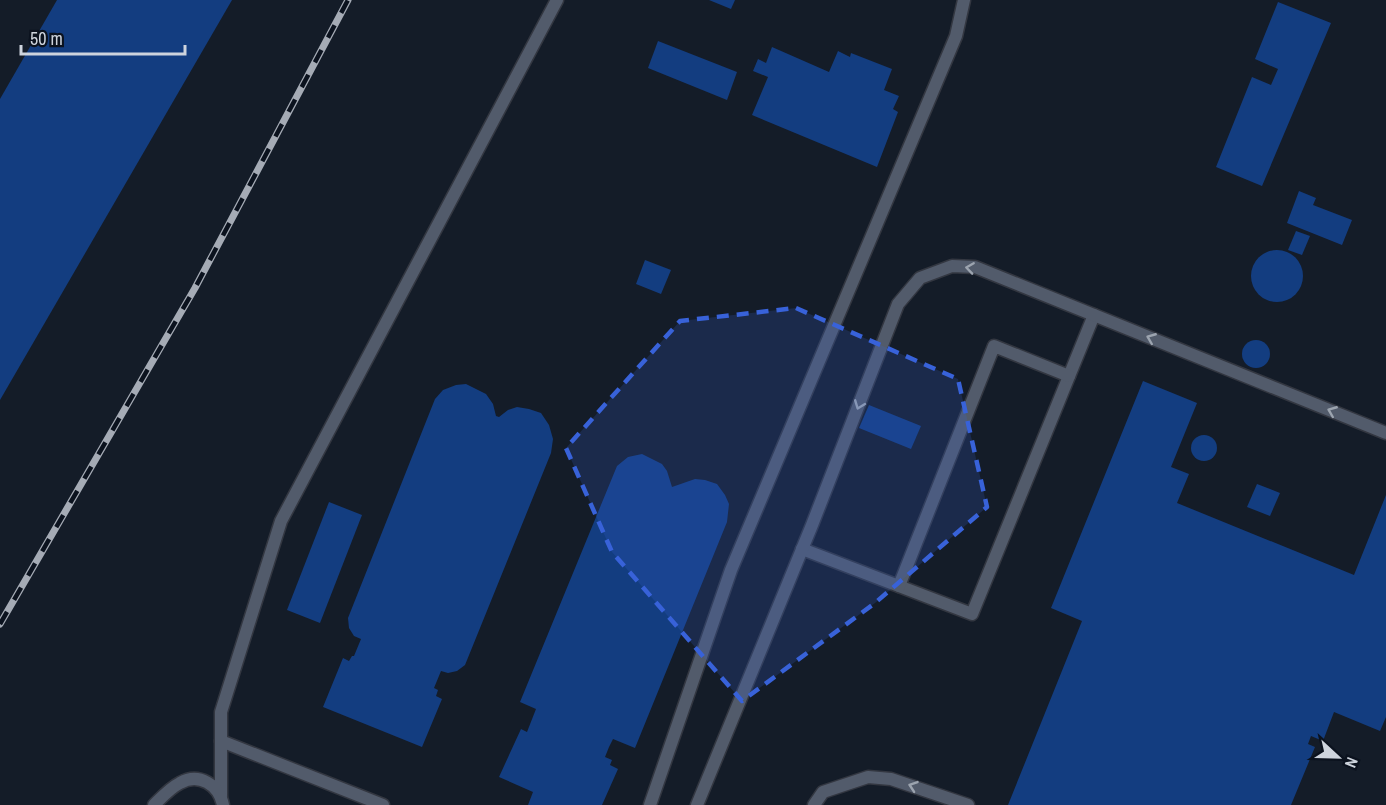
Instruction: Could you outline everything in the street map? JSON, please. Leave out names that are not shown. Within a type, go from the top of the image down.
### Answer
[{"type":"lane","points":[[222,800],[221,712],[281,521],[557,0]]},
{"type":"lane","points":[[650,805],[730,570],[956,36],[964,0]]},
{"type":"lane","points":[[697,805],[802,549],[898,304],[920,278],[952,266],[975,267],[1386,433]]},
{"type":"lane","points":[[802,549],[972,614],[1094,315]]},
{"type":"lane","points":[[899,586],[994,346],[1069,376]]},
{"type":"lane","points":[[221,741],[383,805]]},
{"type":"lane","points":[[814,805],[823,792],[868,777],[891,779],[968,805]]},
{"type":"lane","points":[[154,805],[181,782],[193,780],[202,780],[215,786],[222,800]]},
{"type":"highlighted area","points":[[796,308],[958,379],[987,507],[875,603],[742,701],[612,552],[566,448],[680,321]]},
{"type":"building","points":[[57,0],[232,0],[0,400],[0,99]]},
{"type":"building","points":[[709,0],[735,0],[731,9]]},
{"type":"building","points":[[1278,2],[1331,23],[1262,186],[1216,167],[1252,77],[1271,85],[1278,69],[1255,59]]},
{"type":"building","points":[[658,41],[737,72],[727,100],[648,68]]},
{"type":"building","points":[[772,47],[829,72],[838,51],[850,57],[851,53],[892,69],[884,90],[899,96],[893,109],[898,112],[877,167],[752,115],[768,77],[753,71],[758,59],[766,63]]},
{"type":"building","points":[[1299,191],[1316,198],[1313,205],[1352,220],[1342,245],[1287,223]]},
{"type":"building","points":[[1296,231],[1310,236],[1302,255],[1288,250]]},
{"type":"building","points":[[1272,250],[1282,250],[1291,254],[1299,262],[1303,276],[1299,290],[1291,298],[1282,302],[1272,302],[1263,298],[1255,290],[1251,281],[1251,271],[1255,262],[1263,254]]},
{"type":"building","points":[[645,260],[671,270],[661,294],[636,284]]},
{"type":"building","points":[[1256,340],[1266,344],[1270,354],[1266,364],[1256,368],[1246,364],[1242,354],[1246,344]]},
{"type":"building","points":[[1143,381],[1197,403],[1171,467],[1189,474],[1177,503],[1354,575],[1386,495],[1386,717],[1380,731],[1334,712],[1323,741],[1311,736],[1308,744],[1315,747],[1291,805],[1008,805],[1082,621],[1051,608]]},
{"type":"building","points":[[466,384],[486,394],[493,404],[496,416],[499,417],[517,407],[541,413],[549,425],[553,439],[551,453],[465,665],[457,671],[448,673],[441,671],[434,688],[438,690],[436,696],[442,699],[422,747],[323,707],[343,658],[349,661],[354,656],[361,639],[354,636],[349,628],[348,618],[435,399],[443,390]]},
{"type":"building","points":[[869,405],[921,426],[911,449],[859,428]]},
{"type":"building","points":[[1204,435],[1213,439],[1217,448],[1213,457],[1204,461],[1195,457],[1191,448],[1195,439]]},
{"type":"building","points":[[642,454],[662,464],[672,487],[695,479],[717,484],[729,504],[727,522],[635,748],[613,739],[609,747],[605,757],[612,760],[610,765],[618,769],[602,805],[528,805],[533,792],[499,777],[521,729],[527,732],[536,709],[520,702],[617,466],[628,457]]},
{"type":"building","points":[[1257,484],[1280,493],[1270,516],[1247,507]]},
{"type":"building","points":[[329,502],[362,515],[320,623],[287,610]]},
{"type":"railway","points":[[0,624],[195,288],[348,0]]}]
